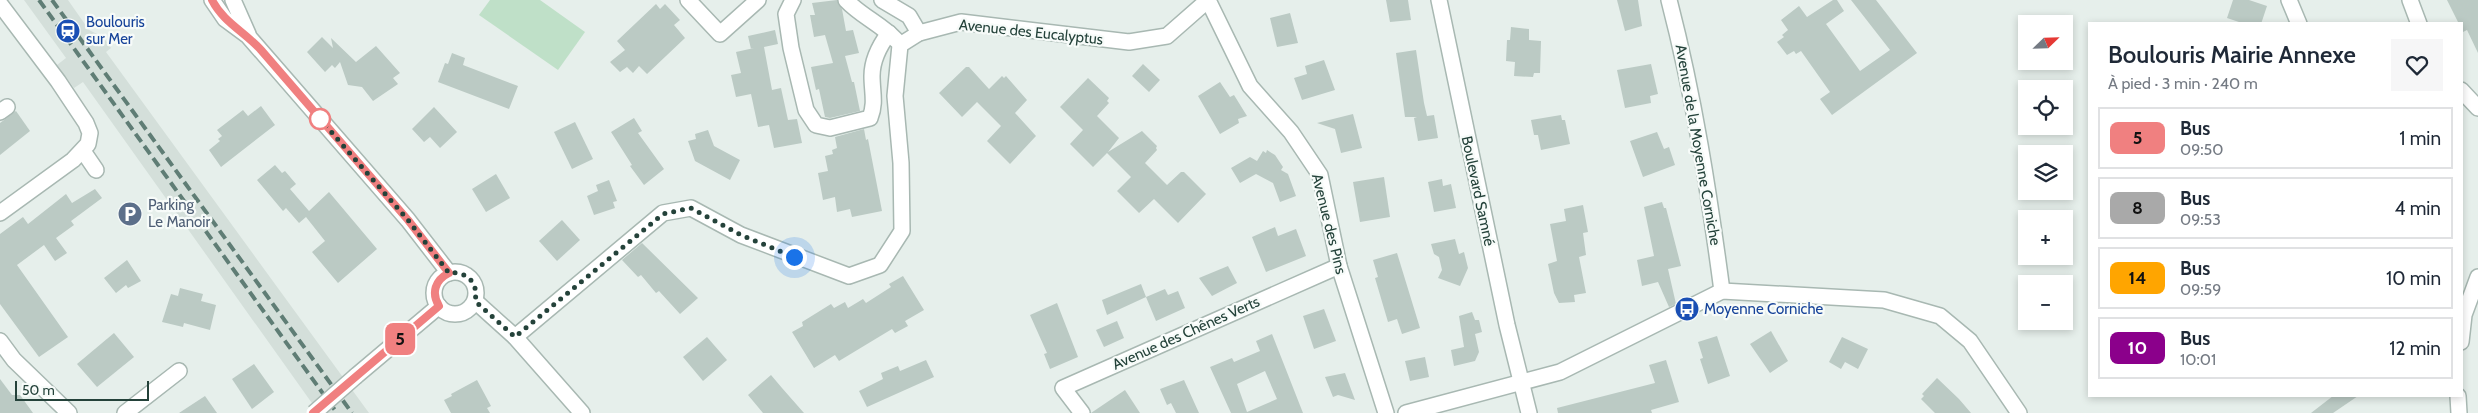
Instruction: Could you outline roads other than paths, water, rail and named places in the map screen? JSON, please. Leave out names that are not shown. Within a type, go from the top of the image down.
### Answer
[{"type":"street","points":[[212,0],[225,19],[248,36],[408,220],[449,273]]},
{"type":"street","points":[[233,0],[248,36]]},
{"type":"street","points":[[688,0],[720,34],[758,0]]},
{"type":"street","points":[[793,0],[786,14],[790,48],[806,110],[816,125],[830,128],[870,118],[875,105],[872,74],[875,58],[889,33]]},
{"type":"street","points":[[515,337],[663,214],[691,208],[741,235],[849,276],[880,265],[902,231],[901,163],[895,96],[900,45],[889,33],[856,11],[846,0]]},
{"type":"street","points":[[882,0],[909,16],[919,33]]},
{"type":"street","name":"Avenue des Eucalyptus","points":[[900,45],[919,33],[961,22],[1129,42],[1167,36],[1208,0]]},
{"type":"street","name":"Avenue des Pins","points":[[1208,0],[1250,86],[1291,132],[1320,175],[1339,266],[1386,413]]},
{"type":"street","name":"Boulevard Samné","points":[[1439,0],[1507,325],[1529,413]]},
{"type":"street","name":"Avenue de la Moyenne Corniche","points":[[1669,0],[1686,65],[1722,291]]},
{"type":"street","points":[[2288,0],[2298,22]]},
{"type":"street","points":[[2410,0],[2418,22]]},
{"type":"street","points":[[0,4],[63,88],[86,122],[90,133],[88,144],[83,151],[0,213]]},
{"type":"street","points":[[2463,92],[2478,108]]},
{"type":"street","points":[[83,151],[96,170]]},
{"type":"street","name":"Avenue des Chênes Verts","points":[[1082,413],[1063,388],[1339,266]]},
{"type":"street","points":[[449,273],[462,274],[473,282],[476,294],[475,301],[462,314],[449,313],[439,306],[435,300],[435,287],[438,281],[449,273]]},
{"type":"street","points":[[2463,314],[2478,277]]},
{"type":"street","points":[[1406,413],[1560,372],[1722,291],[1884,300],[1940,316],[1970,341],[2019,413]]},
{"type":"street","points":[[475,301],[515,337],[582,413]]},
{"type":"street","points":[[314,413],[439,306]]},
{"type":"street","points":[[0,341],[14,360],[69,413]]},
{"type":"street","points":[[124,413],[179,371]]},
{"type":"street","points":[[2458,397],[2459,413]]},
{"type":"railway","points":[[39,0],[337,413]]},
{"type":"railway","points":[[52,0],[352,413]]},
{"type":"place","name":"Boulouris sur Mer","points":[[68,31]]},
{"type":"place","name":"Parking Le Manoir","points":[[130,214]]},
{"type":"place","name":"Moyenne Corniche","points":[[1687,309]]}]
